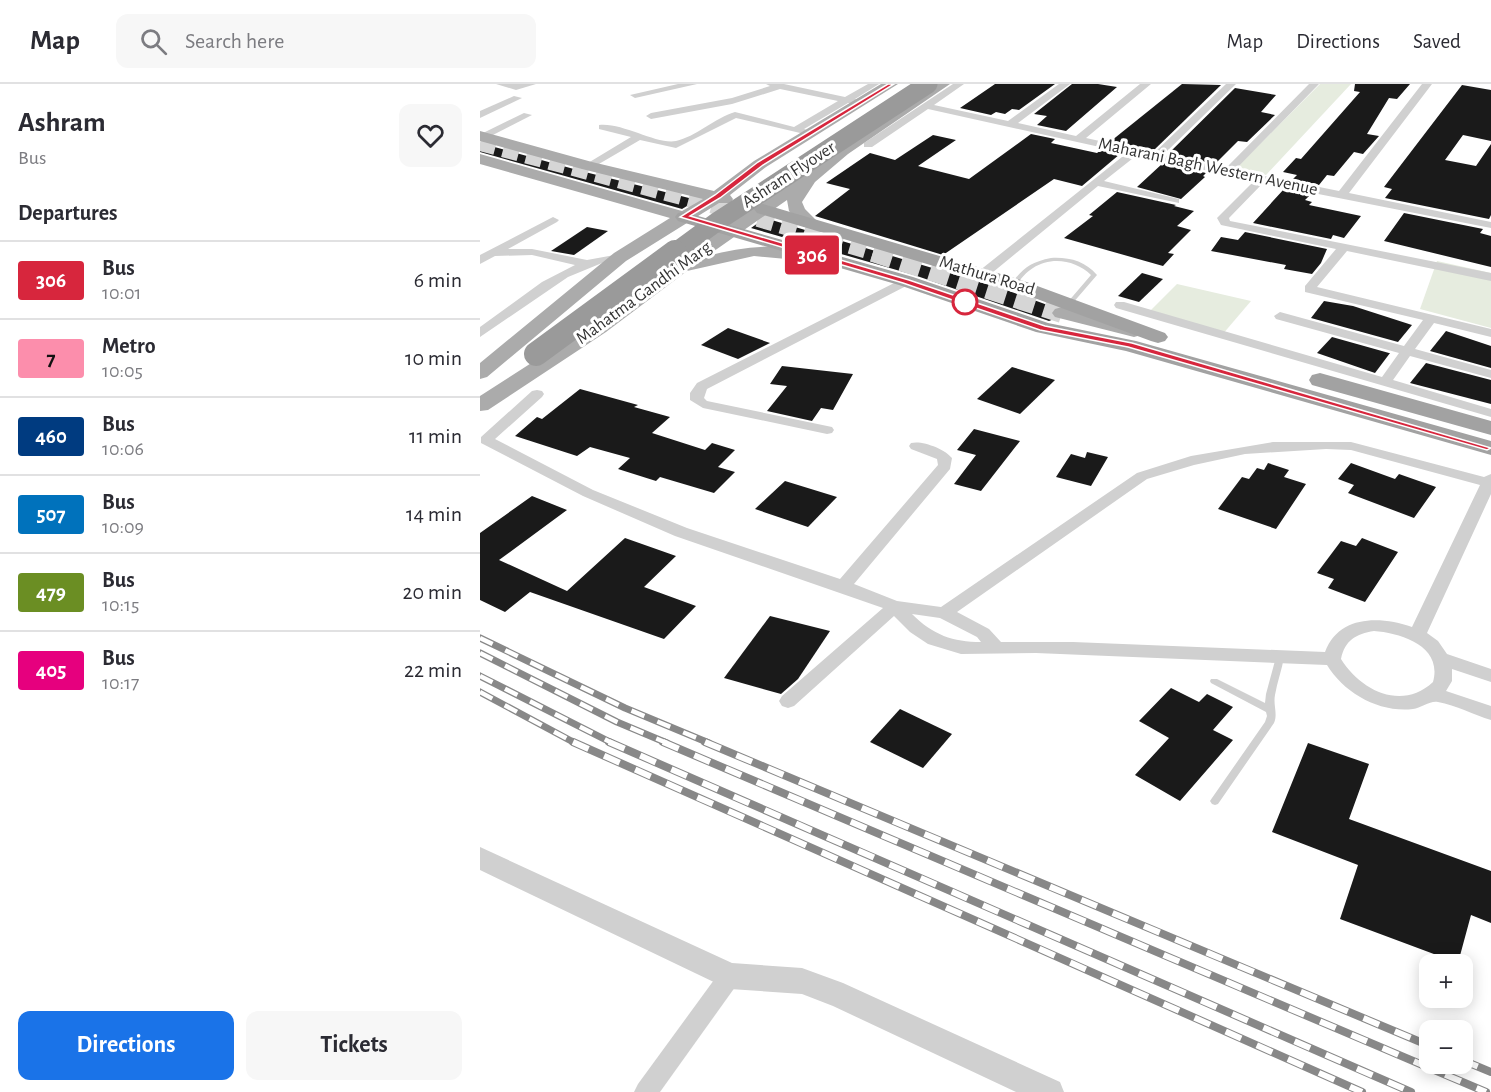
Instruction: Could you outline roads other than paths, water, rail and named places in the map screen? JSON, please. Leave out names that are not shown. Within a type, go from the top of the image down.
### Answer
[{"type":"highway","name":"Ashram Flyover","points":[[528,352],[631,267],[907,84]]},
{"type":"highway","name":"Ashram Flyover","points":[[528,352],[718,221],[928,84]]},
{"type":"highway","name":"Mathura Road","points":[[763,209],[1014,284],[1062,312],[1137,339],[1491,448]]},
{"type":"highway","name":"Mathura Road","points":[[684,217],[906,281],[1043,328],[1137,339],[1491,428]]},
{"type":"main road","name":"Mahatma Gandhi Marg","points":[[480,373],[626,253],[668,229],[854,101],[891,84]]},
{"type":"main road","name":"Mahatma Gandhi Marg","points":[[482,396],[599,328],[730,230],[943,84]]},
{"type":"main road","points":[[802,135],[843,151]]},
{"type":"main road","name":"Mathura Road","points":[[482,136],[588,166],[763,209]]},
{"type":"main road","name":"Mathura Road","points":[[480,159],[554,182],[684,217]]},
{"type":"main road","points":[[668,185],[696,184],[760,164],[809,178],[795,202],[797,211],[810,223]]},
{"type":"main road","points":[[651,207],[655,211],[651,225],[626,253],[676,270],[755,251],[785,252],[824,258]]},
{"type":"main road","name":"Mahatma Gandhi Marg","points":[[482,396],[528,352]]},
{"type":"street","points":[[501,84],[516,87],[531,84]]},
{"type":"street","points":[[635,95],[692,84]]},
{"type":"street","points":[[651,116],[745,99],[775,85],[854,101],[874,84]]},
{"type":"street","points":[[868,146],[959,84]]},
{"type":"street","points":[[1010,124],[1065,84]]},
{"type":"street","points":[[1078,139],[1146,84]]},
{"type":"street","points":[[1156,156],[1231,84]]},
{"type":"street","points":[[1229,171],[1314,84]]},
{"type":"street","points":[[1342,195],[1427,84]]},
{"type":"street","points":[[480,115],[517,98]]},
{"type":"street","name":"Maharani Bagh Western Avenue","points":[[927,106],[1261,179],[1491,225]]},
{"type":"street","points":[[482,136],[527,115]]},
{"type":"street","points":[[602,127],[630,132],[639,137],[676,146],[735,115],[802,135]]},
{"type":"street","points":[[588,166],[639,137]]},
{"type":"street","points":[[983,274],[1134,152]]},
{"type":"street","points":[[1261,179],[1222,218],[1225,223],[1491,277]]},
{"type":"street","points":[[1097,183],[1175,201]]},
{"type":"street","points":[[480,260],[553,220]]},
{"type":"street","points":[[1343,248],[1309,289],[1491,333]]},
{"type":"street","points":[[495,253],[532,252],[584,263]]},
{"type":"street","points":[[480,333],[584,263],[626,253]]},
{"type":"street","points":[[827,430],[703,404],[697,400],[697,393],[702,386],[906,281]]},
{"type":"street","points":[[1120,305],[1491,413]]},
{"type":"street","points":[[1280,316],[1491,374]]},
{"type":"street","points":[[1386,381],[1405,351],[1430,319]]},
{"type":"street","points":[[537,394],[486,440],[588,493],[681,532],[843,585],[895,606],[944,613],[983,633],[996,647]]},
{"type":"street","points":[[944,613],[1142,476],[1164,468],[1277,446],[1331,444],[1351,446],[1490,481],[1417,635]]},
{"type":"street","points":[[843,585],[945,466],[945,458],[916,446]]},
{"type":"street","points":[[895,606],[911,625],[941,644],[960,648],[996,647],[1332,659]]},
{"type":"street","points":[[788,700],[895,606]]},
{"type":"street","points":[[1385,626],[1417,635],[1430,645],[1441,659],[1444,675],[1442,684],[1433,693],[1407,702],[1374,697],[1357,689],[1344,679],[1332,659],[1341,637],[1358,627],[1385,626]]},
{"type":"street","points":[[1441,659],[1491,676]]},
{"type":"street","points":[[1433,693],[1491,713]]},
{"type":"street","points":[[480,858],[730,976],[802,981],[843,996],[1049,1092]]},
{"type":"street","points":[[646,1092],[730,976]]},
{"type":"lane","points":[[1014,284],[1034,264],[1057,259],[1088,267],[1094,275],[1062,312]]},
{"type":"lane","points":[[1215,801],[1269,723],[1272,716],[1269,709],[1270,693],[1279,670],[1280,657]]},
{"type":"lane","points":[[1214,681],[1269,709]]},
{"type":"tunnel","points":[[480,143],[700,202],[878,254]]},
{"type":"tunnel","points":[[873,252],[1062,313]]},
{"type":"railway","points":[[480,638],[625,708],[709,743]]},
{"type":"railway","points":[[480,653],[617,722],[667,743]]},
{"type":"railway","points":[[480,676],[612,743]]},
{"type":"railway","points":[[480,692],[574,742]]},
{"type":"railway","points":[[574,742],[1362,1092]]},
{"type":"railway","points":[[609,742],[1411,1092]]},
{"type":"railway","points":[[663,742],[1486,1092]]},
{"type":"railway","points":[[705,742],[1419,1041]]},
{"type":"railway","points":[[1473,1065],[1491,1072]]}]
